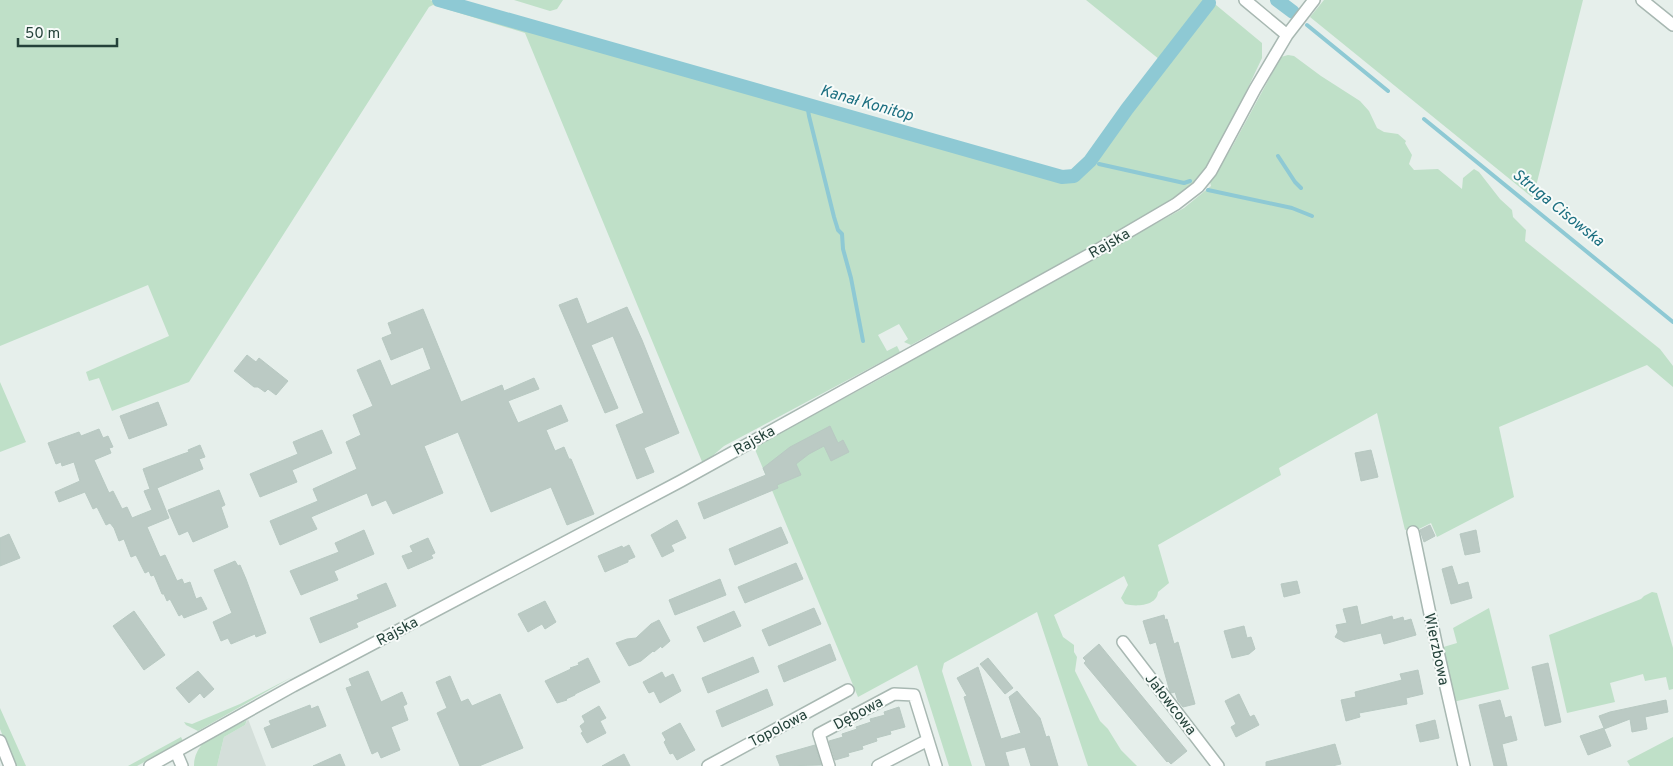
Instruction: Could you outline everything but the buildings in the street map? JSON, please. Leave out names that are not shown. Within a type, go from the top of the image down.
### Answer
[{"type":"street","points":[[1245,0],[1287,35]]},
{"type":"street","name":"Rajska","points":[[150,766],[293,686],[681,481],[1094,252],[1176,204],[1198,187],[1211,171],[1255,89],[1287,35],[1314,0]]},
{"type":"street","points":[[1642,0],[1673,25]]},
{"type":"street","name":"Wierzbowa","points":[[1413,532],[1464,766]]},
{"type":"street","name":"Jałowcowa","points":[[1123,642],[1218,766]]},
{"type":"street","name":"Topolowa","points":[[708,766],[848,690]]},
{"type":"street","name":"Dębowa","points":[[829,766],[819,734],[894,694],[914,696],[936,766]]},
{"type":"street","points":[[878,766],[928,740]]},
{"type":"street","points":[[0,741],[10,766]]},
{"type":"street","points":[[176,752],[182,766]]},
{"type":"shaded area","points":[[248,719],[266,766],[217,766],[224,737],[245,725]]},
{"type":"green space","points":[[0,0],[430,0],[525,29],[1062,180],[1075,180],[1082,175],[1165,64],[1086,0],[1210,0],[1262,43],[1262,58],[1229,128],[1208,165],[1194,183],[1181,195],[1081,253],[911,345],[904,342],[908,339],[899,324],[878,335],[887,351],[897,346],[900,352],[724,446],[703,464],[525,33],[433,5],[429,7],[189,382],[112,411],[99,378],[89,381],[86,372],[169,336],[148,285],[0,346]]},
{"type":"green space","points":[[514,0],[563,0],[557,9],[550,11]]},
{"type":"green space","points":[[1324,0],[1583,0],[1533,198],[1310,17]]},
{"type":"green space","points":[[1294,56],[1360,101],[1369,111],[1377,128],[1384,132],[1398,134],[1406,141],[1405,143],[1412,155],[1409,164],[1414,170],[1438,169],[1462,189],[1463,178],[1474,169],[1479,172],[1500,199],[1512,210],[1513,217],[1526,230],[1525,241],[1660,349],[1673,366],[1673,387],[1647,365],[1499,427],[1514,497],[1437,537],[1431,523],[1417,530],[1416,526],[1405,530],[1377,413],[1279,468],[1281,475],[1158,545],[1169,583],[1158,592],[1157,597],[1150,603],[1140,605],[1125,604],[1121,598],[1128,585],[1124,576],[1054,615],[1063,637],[1074,645],[1074,652],[1077,657],[1075,671],[1100,721],[1108,729],[1121,750],[1137,766],[1088,766],[1037,612],[944,663],[942,671],[972,766],[949,766],[917,665],[858,697],[754,447],[889,374],[918,355],[1184,208],[1211,186],[1210,182],[1232,147],[1281,57]]},
{"type":"green space","points":[[0,382],[26,442],[0,452]]},
{"type":"green space","points":[[1652,592],[1657,593],[1673,648],[1673,689],[1669,690],[1666,677],[1645,681],[1643,674],[1610,683],[1615,702],[1567,713],[1549,635],[1641,599]]},
{"type":"green space","points":[[1489,608],[1509,689],[1453,702],[1440,648],[1457,643],[1453,628]]},
{"type":"green space","points":[[292,677],[198,731],[184,722],[192,724],[240,704]]},
{"type":"green space","points":[[0,708],[26,766],[15,766],[0,729]]},
{"type":"green space","points":[[247,720],[245,725],[224,737],[217,766],[194,766],[196,754],[207,740]]},
{"type":"green space","points":[[181,737],[183,741],[137,766],[128,766]]},
{"type":"green space","points":[[1673,737],[1673,766],[1630,766],[1627,761]]},
{"type":"waterway","name":"Kanał Konitop","points":[[439,0],[1062,177],[1074,176],[1090,161],[1127,109],[1209,3]]},
{"type":"waterway","name":"Struga Cisowska","points":[[1277,0],[1293,12]]},
{"type":"waterway","name":"Struga Cisowska","points":[[1307,25],[1388,91]]},
{"type":"waterway","points":[[807,104],[834,217],[838,230],[842,234],[843,249],[851,278],[863,341]]},
{"type":"waterway","name":"Struga Cisowska","points":[[1424,119],[1673,322]]},
{"type":"waterway","points":[[1278,156],[1301,188]]},
{"type":"waterway","points":[[1099,164],[1184,183],[1190,181]]},
{"type":"waterway","points":[[1208,190],[1292,208],[1312,216]]}]
